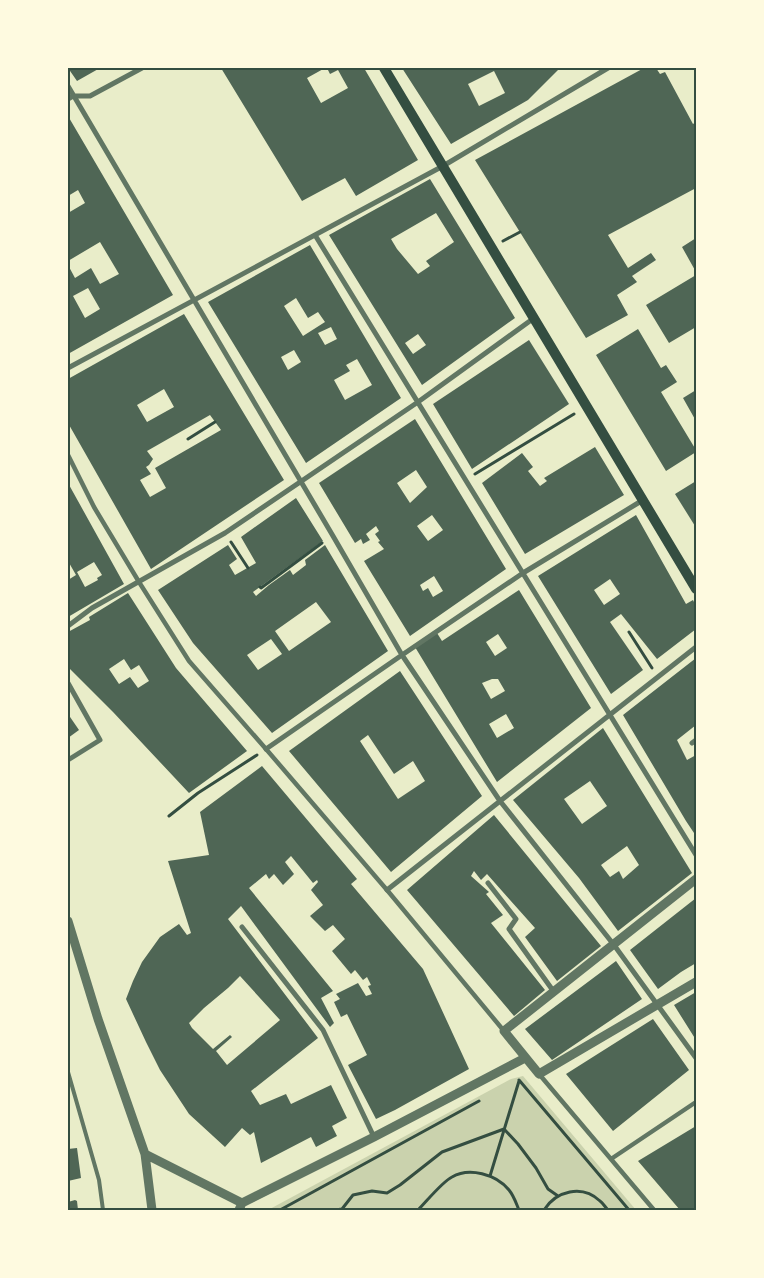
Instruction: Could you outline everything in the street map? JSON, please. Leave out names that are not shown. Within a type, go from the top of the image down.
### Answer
[{"type":"main road","points":[[384,68],[696,589]]},
{"type":"street","points":[[68,99],[73,96],[90,96],[142,68]]},
{"type":"street","points":[[68,368],[443,166],[608,68]]},
{"type":"street","points":[[68,86],[402,654],[500,801],[614,945],[696,1058]]},
{"type":"street","points":[[316,235],[696,855]]},
{"type":"street","points":[[68,626],[92,608],[225,533],[418,402],[534,318]]},
{"type":"street","points":[[68,455],[94,507],[189,661],[387,890],[525,1058],[654,1210]]},
{"type":"street","points":[[266,749],[523,572],[643,500]]},
{"type":"street","points":[[387,890],[696,646]]},
{"type":"street","points":[[68,683],[100,740],[68,760]]},
{"type":"street","points":[[504,1031],[696,878]]},
{"type":"street","points":[[488,883],[516,919],[509,929],[554,992]]},
{"type":"street","points":[[68,921],[98,1019],[145,1154],[152,1210]]},
{"type":"street","points":[[242,927],[323,1030],[374,1137]]},
{"type":"street","points":[[539,1074],[696,982]]},
{"type":"street","points":[[145,1154],[240,1207],[525,1058]]},
{"type":"street","points":[[611,1159],[696,1102]]},
{"type":"lane","points":[[68,1072],[99,1180],[102,1210]]},
{"type":"path","points":[[466,480],[587,406]]},
{"type":"path","points":[[188,439],[215,422]]},
{"type":"path","points":[[225,533],[248,568]]},
{"type":"path","points":[[261,587],[333,536]]},
{"type":"path","points":[[628,632],[658,676]]},
{"type":"path","points":[[169,816],[198,793],[266,749]]},
{"type":"path","points":[[514,1082],[519,1080]]},
{"type":"path","points":[[490,1176],[519,1080]]},
{"type":"path","points":[[519,1080],[629,1210]]},
{"type":"path","points":[[280,1210],[479,1101]]},
{"type":"path","points":[[504,1129],[536,1168],[548,1189],[558,1196]]},
{"type":"path","points":[[335,1210],[345,1210],[354,1195],[372,1192],[387,1193],[442,1152],[504,1129]]},
{"type":"path","points":[[418,1210],[451,1177],[464,1172],[475,1172],[490,1176],[508,1188],[519,1210]]},
{"type":"path","points":[[544,1210],[548,1203],[568,1191],[580,1191],[591,1194],[601,1201],[608,1210]]},
{"type":"green space","points":[[523,1076],[636,1210],[268,1210],[511,1079]]},
{"type":"building","points":[[68,68],[100,68],[77,81]]},
{"type":"building","points":[[221,68],[325,68],[307,78],[321,103],[348,88],[338,70],[330,74],[327,68],[364,68],[418,160],[356,196],[345,178],[302,201]]},
{"type":"building","points":[[402,68],[560,68],[528,100],[451,144]],"holes":[[[494,71],[505,93],[479,106],[468,84]]]},
{"type":"building","points":[[644,68],[656,68],[660,74],[665,72],[693,124],[696,122],[696,188],[608,235],[628,268],[651,253],[656,260],[632,276],[637,282],[617,295],[628,315],[586,338],[475,160]]},
{"type":"building","points":[[68,116],[173,295],[68,354],[68,265],[75,278],[91,268],[100,284],[119,274],[100,242],[68,261],[68,213],[85,203],[78,190],[68,196]],"holes":[[[88,288],[100,309],[85,318],[73,296]]]},
{"type":"building","points":[[430,179],[515,318],[422,385],[329,235]],"holes":[[[436,213],[454,242],[426,261],[430,266],[418,274],[391,239]],[[418,334],[426,345],[413,354],[405,343]]]},
{"type":"building","points":[[696,238],[696,272],[682,247]]},
{"type":"building","points":[[310,245],[401,398],[306,463],[208,302]],"holes":[[[296,298],[308,318],[318,312],[325,322],[303,336],[284,306]],[[331,327],[337,339],[325,345],[318,333]],[[294,350],[301,362],[288,370],[281,357]],[[357,359],[372,385],[345,400],[334,380],[350,371],[346,365]]]},
{"type":"building","points":[[696,275],[696,327],[669,343],[646,305]]},
{"type":"building","points":[[184,314],[284,480],[151,569],[68,423],[68,379]],"holes":[[[164,389],[174,407],[147,422],[137,405]],[[210,415],[221,430],[155,468],[166,488],[150,497],[140,480],[151,474],[146,467],[153,459],[147,451]]]},
{"type":"building","points":[[638,329],[661,368],[666,365],[677,382],[661,392],[696,450],[696,452],[666,471],[596,355]]},
{"type":"building","points":[[529,340],[569,404],[472,469],[433,404]]},
{"type":"building","points":[[696,390],[696,421],[683,398]]},
{"type":"building","points":[[415,419],[506,569],[410,636],[364,561],[384,549],[378,542],[380,541],[375,534],[379,531],[376,526],[366,534],[370,540],[363,544],[361,539],[355,543],[319,483]],"holes":[[[416,470],[427,487],[410,503],[397,483]],[[432,515],[443,530],[428,541],[417,526]],[[434,576],[443,591],[433,597],[428,588],[423,591],[420,585]]]},
{"type":"building","points":[[595,447],[624,495],[525,554],[482,483],[522,453],[533,467],[528,471],[540,486],[547,481],[544,478]]},
{"type":"building","points":[[696,481],[696,525],[695,526],[675,494]]},
{"type":"building","points":[[68,483],[124,584],[68,617],[68,580],[76,575],[68,561]],"holes":[[[94,562],[102,575],[97,578],[98,580],[85,587],[77,572]]]},
{"type":"building","points":[[296,498],[323,541],[253,592],[256,596],[290,570],[293,575],[306,565],[305,560],[325,545],[388,651],[272,733],[193,643],[158,590],[228,545],[237,559],[229,565],[235,575],[256,563],[241,537]],"holes":[[[316,602],[331,622],[289,651],[275,631]],[[271,639],[282,654],[258,670],[247,655]]]},
{"type":"building","points":[[636,515],[686,604],[693,600],[696,606],[696,629],[657,659],[621,614],[610,622],[643,670],[611,694],[538,576]],"holes":[[[610,579],[620,594],[604,605],[594,590]]]},
{"type":"building","points":[[519,590],[591,708],[497,782],[415,647],[437,633],[442,641]],"holes":[[[498,634],[507,648],[495,656],[486,642]],[[498,679],[505,691],[491,699],[482,683]],[[506,714],[514,728],[497,738],[489,724]]]},
{"type":"building","points":[[128,593],[176,668],[247,751],[189,793],[68,667],[68,632],[90,620],[89,617]],"holes":[[[124,659],[131,670],[139,665],[149,681],[138,688],[130,677],[119,684],[109,669]]]},
{"type":"building","points":[[696,658],[696,725],[677,740],[687,760],[696,755],[696,836],[623,715]]},
{"type":"building","points":[[400,671],[482,796],[391,872],[289,751]],"holes":[[[368,735],[394,774],[413,761],[425,781],[398,799],[360,741]]]},
{"type":"building","points":[[68,714],[79,730],[68,738]]},
{"type":"building","points":[[603,728],[692,873],[618,931],[579,878],[513,800]],"holes":[[[590,781],[607,806],[582,824],[564,799]],[[627,846],[639,865],[623,879],[619,871],[610,877],[601,865]]]},
{"type":"building","points":[[262,766],[357,879],[351,884],[423,969],[469,1069],[376,1119],[348,1065],[367,1055],[347,1014],[341,1017],[334,1002],[340,999],[336,994],[358,983],[366,996],[372,994],[368,986],[371,985],[367,977],[363,980],[355,970],[351,974],[332,951],[345,939],[333,925],[325,931],[310,916],[323,905],[311,890],[318,882],[317,880],[313,883],[291,856],[285,862],[294,874],[283,885],[274,874],[269,879],[266,874],[249,888],[333,991],[321,998],[334,1023],[330,1027],[241,906],[228,919],[318,1038],[251,1091],[260,1105],[286,1094],[291,1104],[331,1085],[347,1118],[332,1126],[337,1136],[316,1147],[311,1137],[261,1163],[254,1132],[250,1135],[242,1128],[225,1147],[189,1114],[160,1070],[126,999],[142,962],[160,937],[179,924],[187,935],[191,933],[168,861],[209,855],[200,812]],"holes":[[[240,976],[280,1020],[227,1065],[216,1051],[232,1037],[230,1035],[213,1049],[189,1023]]]},
{"type":"building","points":[[494,815],[601,946],[557,981],[525,937],[535,928],[487,874],[481,880],[474,871],[471,876],[489,892],[486,894],[503,915],[491,923],[545,990],[514,1016],[407,890]]},
{"type":"building","points":[[696,898],[696,963],[658,989],[630,950]]},
{"type":"building","points":[[616,961],[642,999],[552,1060],[525,1029]]},
{"type":"building","points":[[696,992],[696,1040],[674,1005]]},
{"type":"building","points":[[653,1019],[689,1070],[613,1131],[566,1074]]},
{"type":"building","points":[[696,1126],[696,1210],[680,1210],[638,1161]]},
{"type":"building","points":[[77,1148],[81,1178],[68,1181],[68,1149]]},
{"type":"building","points":[[77,1201],[78,1210],[68,1210],[68,1202]]}]
